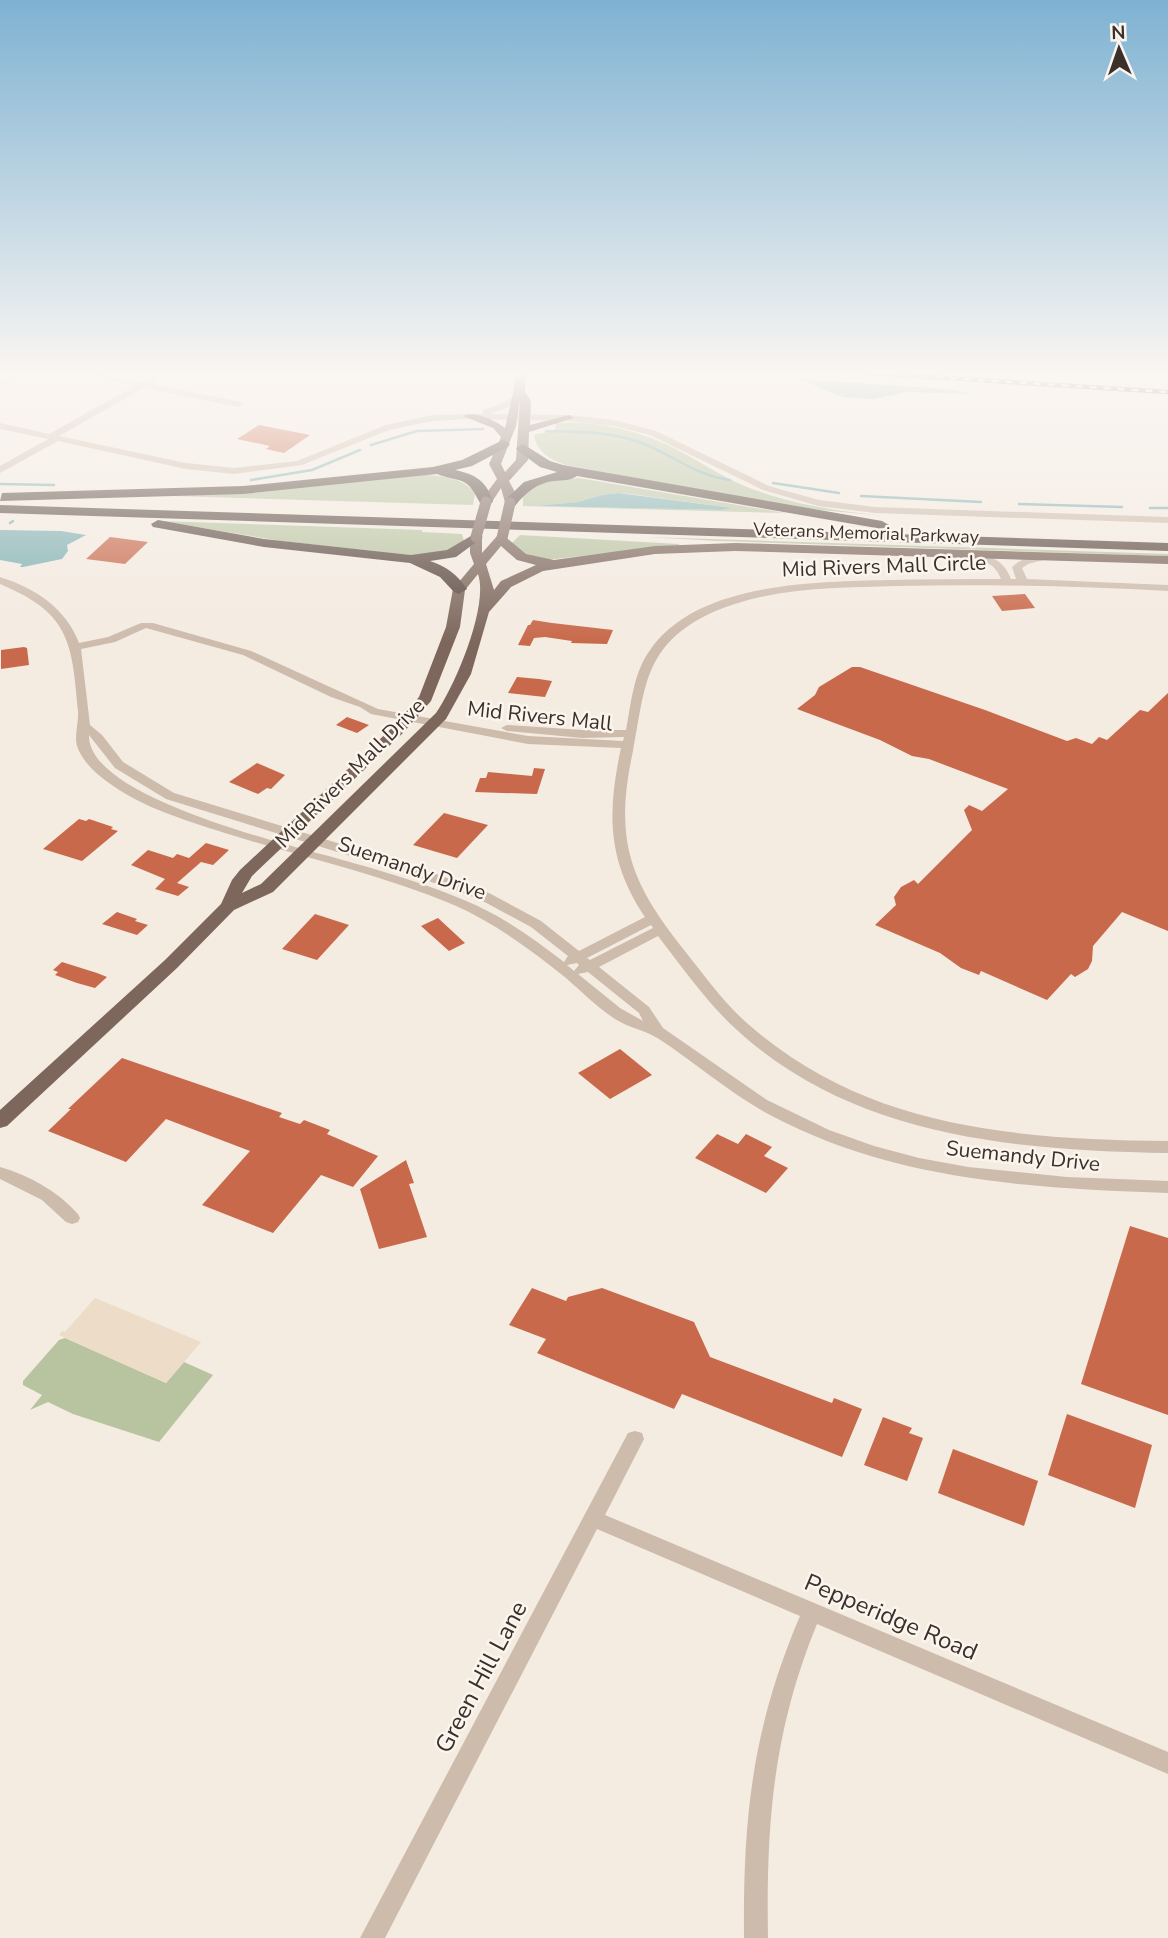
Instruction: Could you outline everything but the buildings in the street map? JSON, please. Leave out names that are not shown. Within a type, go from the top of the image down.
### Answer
[{"type":"highway","points":[[0,498],[90,492],[243,490],[433,471],[468,462]]},
{"type":"highway","points":[[543,462],[600,476],[883,524]]},
{"type":"highway","points":[[433,471],[470,479],[484,490],[486,502]]},
{"type":"highway","points":[[510,503],[523,486],[543,478],[558,475],[600,476]]},
{"type":"highway","points":[[0,498],[1168,535]]},
{"type":"highway","points":[[0,509],[857,550]]},
{"type":"highway","points":[[77,512],[264,543],[411,559],[451,554],[480,531],[1168,547]]},
{"type":"highway","points":[[411,559],[444,572],[458,589]]},
{"type":"main road","name":"Mid Rivers Mall Drive","points":[[0,1121],[171,964],[228,906],[240,880],[426,698],[438,673],[453,627],[458,589],[502,538],[510,503],[496,462]]},
{"type":"main road","name":"Mid Rivers Mall Drive","points":[[228,906],[267,888],[438,720],[455,698],[463,681],[488,585],[473,551],[486,502],[520,462]]},
{"type":"main road","name":"Veterans Memorial Parkway","points":[[502,538],[517,556],[542,562],[695,548],[857,550],[1168,560]]},
{"type":"main road","name":"Veterans Memorial Parkway","points":[[483,611],[506,584],[518,576],[563,562]]},
{"type":"street","points":[[169,462],[200,469],[249,470],[295,462]]},
{"type":"street","points":[[713,462],[766,488],[828,504],[917,512],[1168,520]]},
{"type":"street","points":[[960,554],[998,563],[1003,567],[1007,583]]},
{"type":"street","points":[[1023,583],[1017,567],[1020,563],[1046,556]]},
{"type":"street","name":"Suemandy Drive","points":[[0,580],[22,588],[52,608],[71,631],[76,647],[85,727],[82,740],[96,766],[111,780],[166,810],[414,871],[484,896],[536,924],[644,1010],[657,1031]]},
{"type":"street","name":"Mid Rivers Mall Circle","points":[[1168,589],[1023,583],[818,586],[771,592],[716,607],[682,625],[651,656],[642,675],[616,798],[616,831],[625,869],[657,924],[741,1027],[802,1072],[855,1100],[928,1125],[1021,1141],[1168,1147]]},
{"type":"street","name":"Mid Rivers Mall","points":[[76,647],[111,640],[145,625],[153,625],[247,653],[375,712],[411,715],[528,740],[629,739]]},
{"type":"street","name":"Suemandy Drive","points":[[309,847],[462,904],[509,928],[623,1018],[657,1031],[723,1079],[776,1112],[824,1134],[894,1159],[999,1179],[1168,1187]]},
{"type":"street","points":[[566,971],[657,924]]},
{"type":"street","points":[[0,1173],[56,1199],[72,1218]]},
{"type":"street","name":"Green Hill Lane","points":[[372,1938],[635,1439]]},
{"type":"street","name":"Pepperidge Road","points":[[594,1519],[1168,1763]]},
{"type":"street","points":[[756,1938],[754,1854],[766,1744],[797,1645],[812,1612]]},
{"type":"green space","points":[[559,462],[700,462],[747,487],[780,498],[884,516],[789,507]]},
{"type":"green space","points":[[424,475],[445,477],[464,484],[475,493],[473,505],[174,496]]},
{"type":"green space","points":[[579,478],[785,513],[523,506],[523,496],[535,487]],"holes":[[[620,493],[731,508],[536,506],[578,502]]]},
{"type":"green space","points":[[160,521],[422,530],[462,534],[464,541],[446,552],[418,556],[281,541]]},
{"type":"green space","points":[[520,535],[679,545],[546,560],[527,555],[515,547],[512,543]]},
{"type":"green space","points":[[647,537],[1168,554],[1168,556],[718,541]]},
{"type":"green space","points":[[65,1338],[166,1383],[184,1362],[213,1375],[159,1442],[73,1414],[48,1402],[30,1410],[42,1395],[23,1385],[23,1381],[59,1340]]},
{"type":"shaded area","points":[[95,1298],[201,1342],[166,1383],[59,1335],[62,1331],[65,1332]]},
{"type":"water","points":[[619,493],[732,508],[722,510],[535,506],[578,502]]},
{"type":"water","points":[[0,530],[61,531],[86,535],[67,545],[68,551],[62,559],[20,567],[22,564],[0,560]]},
{"type":"waterway","points":[[251,480],[312,470],[330,462]]},
{"type":"waterway","points":[[681,462],[718,478],[730,480]]},
{"type":"waterway","points":[[773,483],[839,493]]},
{"type":"waterway","points":[[0,484],[54,485]]},
{"type":"waterway","points":[[861,496],[981,502]]},
{"type":"waterway","points":[[1019,504],[1122,507]]},
{"type":"waterway","points":[[1150,508],[1168,508]]}]
